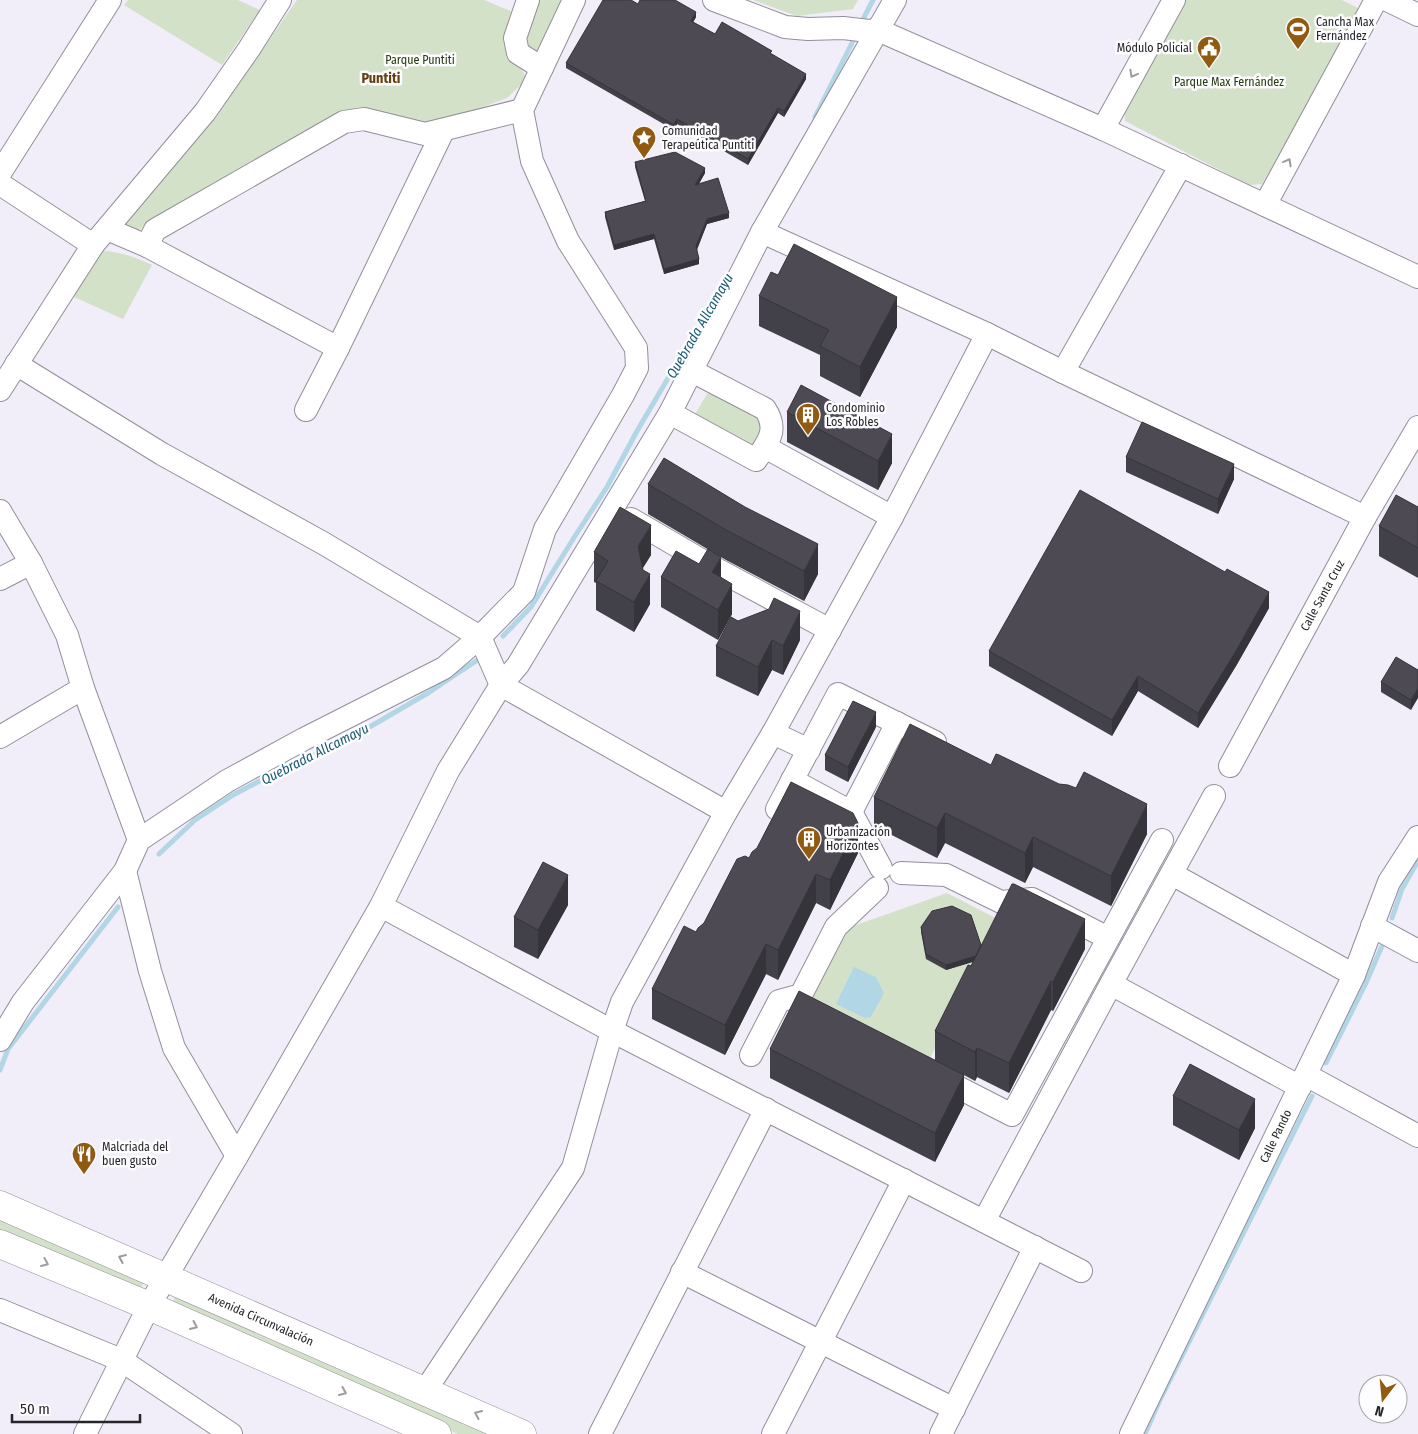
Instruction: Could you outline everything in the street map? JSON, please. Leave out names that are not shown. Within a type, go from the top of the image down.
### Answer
[{"type":"main road","name":"Avenida Circunvalación","points":[[0,1205],[522,1434]]},
{"type":"main road","points":[[0,1244],[149,1306],[400,1427],[437,1434]]},
{"type":"street","points":[[0,173],[110,0]]},
{"type":"street","points":[[0,390],[100,237],[205,112],[249,49],[280,0]]},
{"type":"street","points":[[528,0],[515,38],[518,52],[542,68]]},
{"type":"street","points":[[0,1040],[23,1002],[125,871],[139,840],[227,781],[304,739],[444,668],[480,637],[524,592],[545,529],[637,368],[636,348],[568,240],[532,161],[522,110],[574,0]]},
{"type":"street","points":[[714,0],[785,27],[808,29],[843,28],[874,31],[1103,129],[1418,278]]},
{"type":"street","points":[[85,1434],[149,1306],[380,906],[448,770],[501,685],[518,666],[670,413],[762,232],[874,31],[895,0]]},
{"type":"street","points":[[1103,129],[1174,0]]},
{"type":"street","points":[[1265,205],[1376,0]]},
{"type":"street","points":[[1387,0],[1418,15]]},
{"type":"street","points":[[146,246],[155,230],[344,122],[364,119],[425,134],[522,110]]},
{"type":"street","points":[[306,410],[443,131]]},
{"type":"street","points":[[1063,372],[1181,166]]},
{"type":"street","points":[[0,184],[100,237],[146,246],[338,348]]},
{"type":"street","points":[[762,232],[987,334],[1366,517]]},
{"type":"street","points":[[425,1391],[573,1168],[622,1002],[726,812],[773,733],[892,517],[987,334]]},
{"type":"street","points":[[16,364],[162,454],[322,543],[480,637],[501,685],[726,812]]},
{"type":"street","points":[[670,413],[756,460],[765,447],[773,428],[771,417],[765,409],[692,371]]},
{"type":"street","name":"Calle Santa Cruz","points":[[1230,766],[1366,517],[1418,427]]},
{"type":"street","points":[[765,447],[892,517]]},
{"type":"street","points":[[0,511],[31,563],[67,635],[83,688],[139,840]]},
{"type":"street","points":[[631,519],[720,571],[830,630]]},
{"type":"street","points":[[0,579],[31,563]]},
{"type":"street","points":[[0,737],[83,688]]},
{"type":"street","points":[[766,830],[838,694],[950,750]]},
{"type":"street","points":[[851,812],[897,723]]},
{"type":"street","points":[[773,733],[809,750]]},
{"type":"street","points":[[792,780],[851,812],[887,876]]},
{"type":"street","points":[[984,1221],[1214,796]]},
{"type":"street","name":"Calle Pando","points":[[1131,1434],[1354,975],[1389,882],[1418,837]]},
{"type":"street","points":[[916,1066],[1012,1115],[1162,840]]},
{"type":"street","points":[[125,871],[150,971],[174,1048],[237,1156]]},
{"type":"street","points":[[1172,874],[1354,975]]},
{"type":"street","points":[[751,1055],[779,1001],[806,1004],[836,927],[887,876],[946,875],[1001,902],[1032,899],[1108,938]]},
{"type":"street","points":[[380,906],[612,1031],[1081,1271]]},
{"type":"street","points":[[1372,926],[1418,951]]},
{"type":"street","points":[[1111,984],[1303,1081],[1418,1136]]},
{"type":"street","points":[[600,1434],[766,1109]]},
{"type":"street","points":[[773,1434],[904,1180]]},
{"type":"street","points":[[941,1434],[1035,1247]]},
{"type":"street","points":[[682,1272],[954,1409]]},
{"type":"street","points":[[0,1310],[121,1360],[231,1434]]},
{"type":"green space","points":[[128,0],[238,0],[260,10],[222,65],[124,5]]},
{"type":"green space","name":"Parque Puntiti","points":[[297,0],[484,0],[518,14],[509,59],[522,70],[527,79],[507,98],[475,110],[421,123],[358,109],[337,115],[139,230],[121,224],[218,113]]},
{"type":"green space","points":[[535,0],[563,0],[539,54],[526,47],[520,35]]},
{"type":"green space","points":[[753,0],[858,0],[853,9],[797,16]]},
{"type":"green space","name":"Parque Max Fernández","points":[[1185,0],[1342,0],[1360,9],[1358,18],[1262,184],[1249,185],[1125,121],[1124,103]]},
{"type":"green space","points":[[103,251],[128,255],[152,265],[123,319],[72,296]]},
{"type":"green space","points":[[710,389],[766,423],[753,449],[692,419]]},
{"type":"green space","points":[[947,893],[1001,921],[927,1064],[808,1004],[842,930]]},
{"type":"green space","points":[[0,1214],[147,1277],[137,1294],[0,1235]]},
{"type":"green space","points":[[179,1290],[502,1434],[458,1434],[169,1308]]},
{"type":"water","points":[[854,967],[876,977],[884,993],[871,1017],[865,1018],[836,1004]]},
{"type":"building","points":[[603,0],[631,0],[638,4],[640,0],[675,0],[696,12],[691,21],[715,34],[722,22],[772,51],[770,53],[806,74],[784,111],[778,108],[748,159],[677,119],[674,125],[566,63]]},
{"type":"building","points":[[675,152],[705,168],[695,185],[718,178],[729,213],[707,219],[696,246],[699,259],[664,269],[654,234],[614,245],[605,212],[646,201],[635,162]]},
{"type":"building","points":[[794,244],[897,297],[860,367],[820,346],[829,330],[759,296],[771,272],[778,275]]},
{"type":"building","points":[[801,385],[892,434],[878,461],[787,412]]},
{"type":"building","points":[[1142,422],[1234,464],[1218,499],[1126,457]]},
{"type":"building","points":[[664,458],[745,507],[818,544],[804,571],[726,530],[648,484]]},
{"type":"building","points":[[1080,490],[1225,572],[1227,569],[1269,592],[1198,713],[1138,676],[1112,720],[989,651]]},
{"type":"building","points":[[1396,495],[1418,507],[1418,548],[1379,526]]},
{"type":"building","points":[[620,507],[651,525],[638,546],[643,570],[650,574],[634,602],[596,581],[608,561],[594,552]]},
{"type":"building","points":[[708,549],[721,557],[712,572],[732,584],[718,610],[661,577],[676,551],[699,564]]},
{"type":"building","points":[[774,598],[800,611],[783,646],[772,640],[758,667],[716,646],[731,617],[738,621],[769,609]]},
{"type":"building","points":[[1396,657],[1418,670],[1418,688],[1411,700],[1381,682]]},
{"type":"building","points":[[853,701],[876,712],[848,767],[825,755]]},
{"type":"building","points":[[910,724],[991,765],[996,754],[1059,784],[1076,788],[1084,772],[1147,804],[1111,876],[1033,837],[1025,853],[945,813],[937,828],[874,797]]},
{"type":"building","points":[[791,782],[853,813],[858,823],[830,880],[816,874],[778,950],[766,944],[725,1025],[652,989],[684,926],[696,932],[704,923],[737,859],[745,856],[749,858],[757,848]]},
{"type":"building","points":[[543,862],[568,875],[538,930],[514,917]]},
{"type":"building","points":[[1012,884],[1085,919],[1009,1063],[977,1048],[975,1052],[935,1031],[968,965],[971,966]]},
{"type":"building","points":[[952,906],[971,915],[981,945],[976,956],[946,965],[926,954],[921,927],[932,911]]},
{"type":"building","points":[[799,991],[964,1075],[935,1133],[770,1049]]},
{"type":"building","points":[[1190,1064],[1255,1099],[1239,1130],[1173,1096]]},
{"type":"waterway","name":"Quebrada Allcamayu","points":[[860,25],[873,0]]},
{"type":"waterway","name":"Quebrada Allcamayu","points":[[815,117],[856,35]]},
{"type":"waterway","name":"Quebrada Allcamayu","points":[[503,636],[531,607],[607,487],[674,368],[702,327]]},
{"type":"waterway","name":"Quebrada Allcamayu","points":[[159,854],[195,820],[233,795],[288,766],[342,743],[428,693],[476,661]]},
{"type":"waterway","points":[[1392,918],[1402,889],[1418,861]]},
{"type":"waterway","name":"Quebrada Allcamayu","points":[[0,1070],[8,1049],[118,907]]},
{"type":"waterway","points":[[1326,1063],[1365,985],[1382,946]]},
{"type":"waterway","points":[[1145,1434],[1159,1402],[1312,1096]]},
{"type":"place","name":"Cancha Max Fernández","points":[[1298,50]]},
{"type":"place","name":"Módulo Policial","points":[[1209,69]]},
{"type":"place","name":"Comunidad Terapeútica Puntiti","points":[[644,159]]},
{"type":"place","name":"Condominio Los Robles","points":[[808,436]]},
{"type":"place","name":"Urbanización Horizontes","points":[[809,860]]},
{"type":"place","name":"Malcriada del buen gusto","points":[[84,1175]]},
{"type":"district","name":"Puntiti","points":[[381,78]]}]
